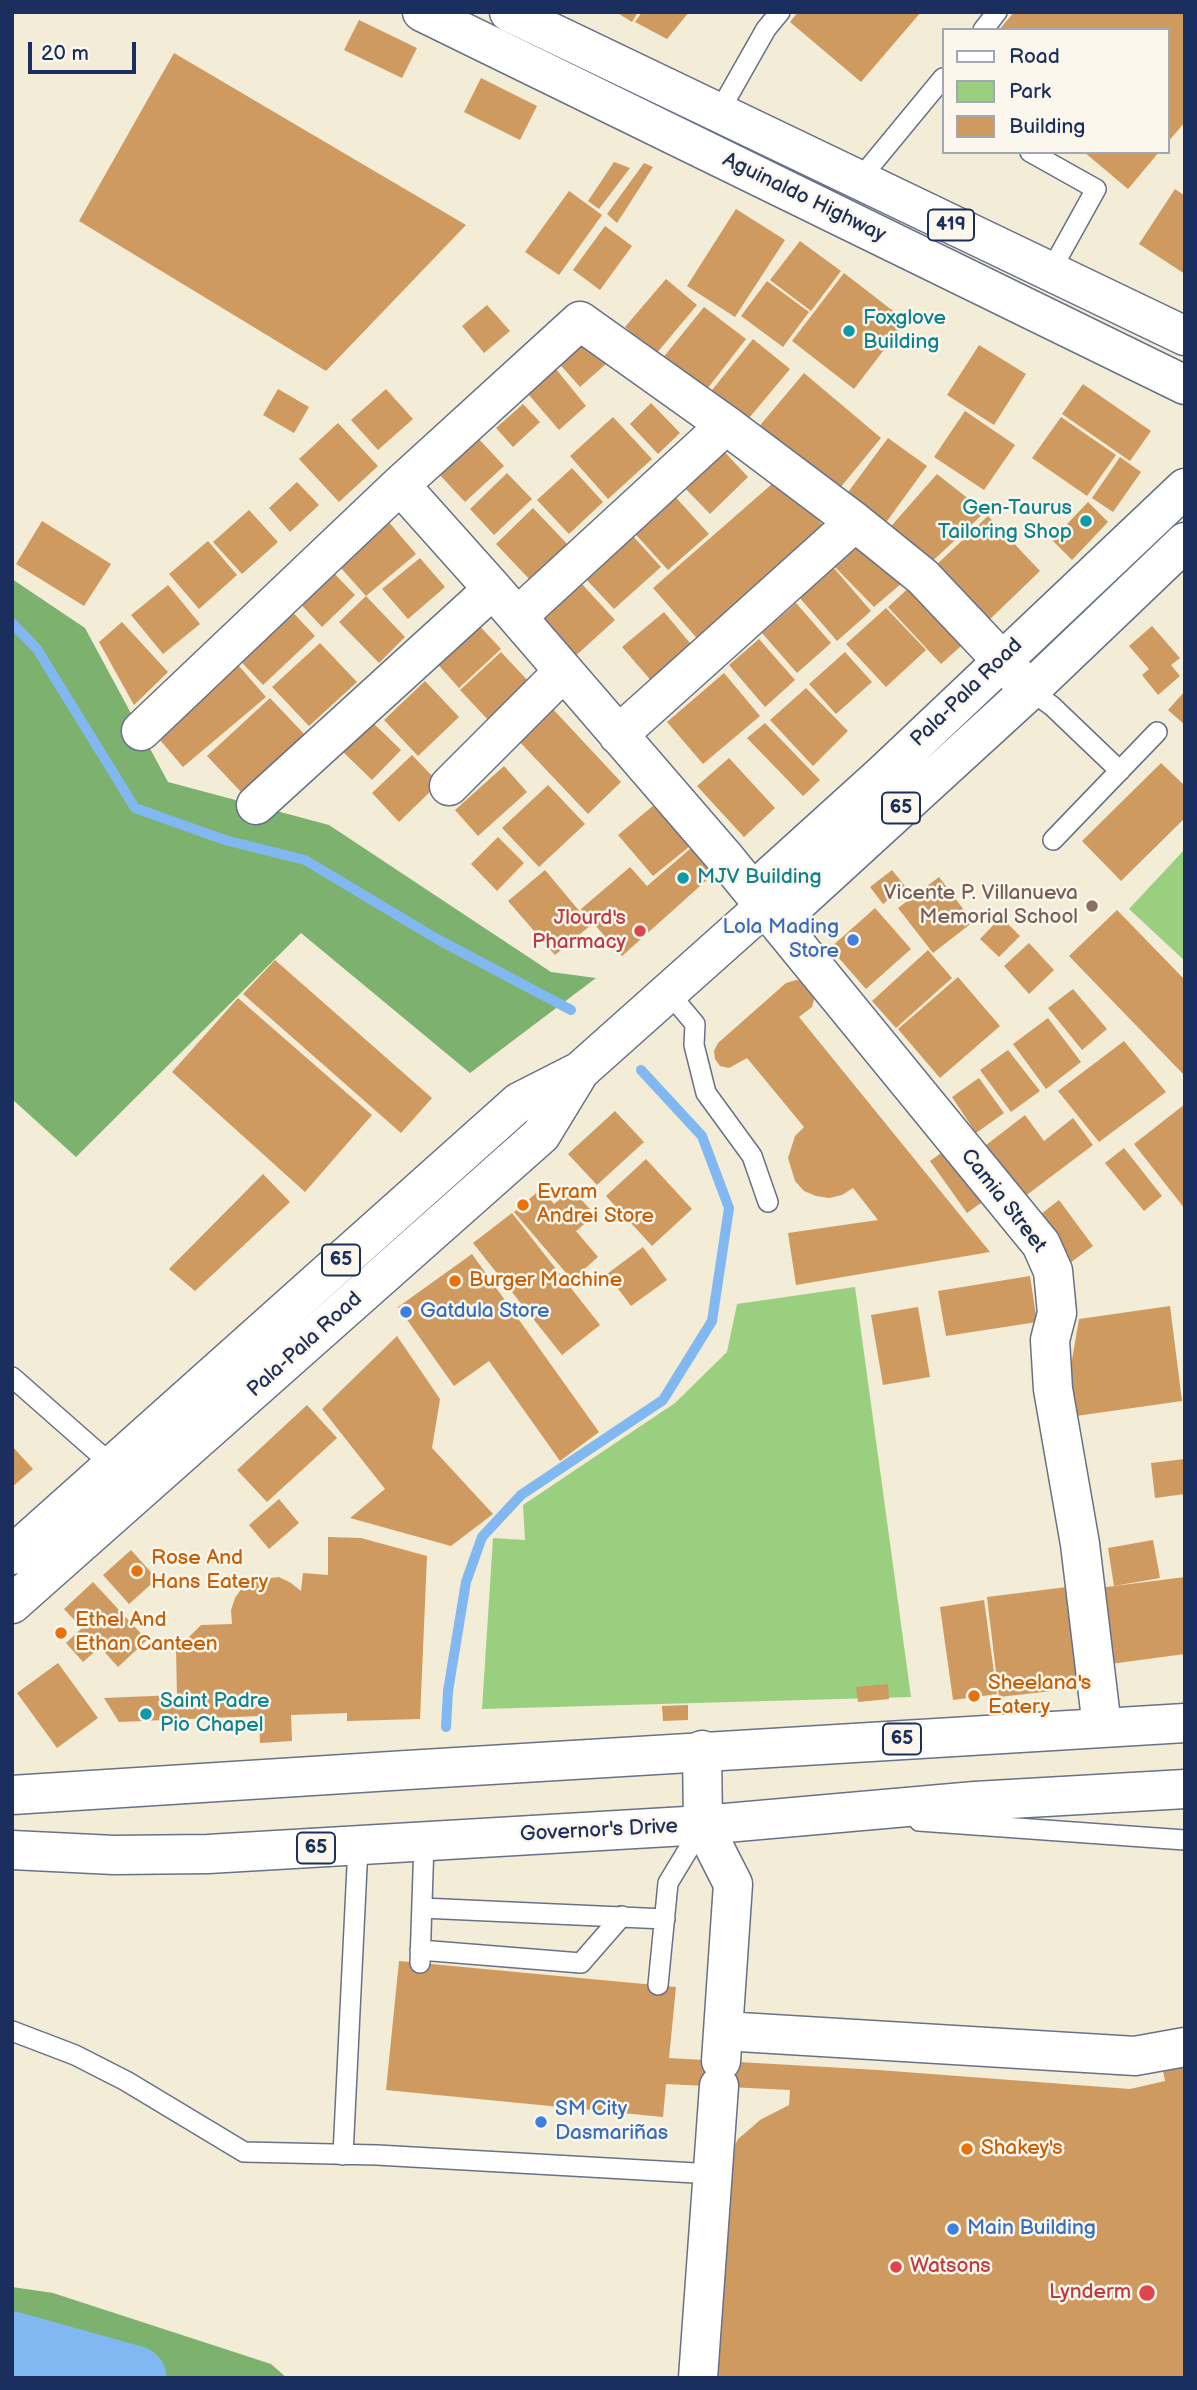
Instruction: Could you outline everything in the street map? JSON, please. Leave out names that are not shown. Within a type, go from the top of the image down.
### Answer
[{"type":"main road","name":"Aguinaldo Highway","points":[[422,12],[1185,384]]},
{"type":"main road","name":"Aguinaldo Highway","points":[[509,12],[1185,336]]},
{"type":"main road","points":[[141,731],[400,485],[580,321],[726,425],[923,577],[1030,690]]},
{"type":"main road","points":[[256,805],[726,425]]},
{"type":"main road","name":"Camia Street","points":[[400,485],[765,906],[1041,1244],[1053,1271],[1058,1313],[1050,1340],[1053,1389],[1080,1545],[1102,1727]]},
{"type":"main road","name":"Pala-Pala Road","points":[[765,906],[768,878],[1185,488]]},
{"type":"main road","points":[[618,734],[855,522]]},
{"type":"main road","name":"Pala-Pala Road","points":[[12,1555],[519,1102],[580,1071],[765,906],[795,905],[1030,690],[1185,541]]},
{"type":"main road","points":[[449,786],[564,671]]},
{"type":"main road","name":"Pala-Pala Road","points":[[12,1604],[541,1135],[580,1071]]},
{"type":"main road","name":"65","points":[[12,1795],[492,1766],[702,1750],[1185,1723]]},
{"type":"main road","points":[[698,2378],[733,1884],[703,1825],[702,1750]]},
{"type":"main road","name":"Governor's Drive","points":[[12,1850],[161,1856],[358,1846],[703,1825],[975,1801],[1185,1789]]},
{"type":"main road","points":[[721,2059],[1135,2056],[1185,2048]]},
{"type":"lane","points":[[698,146],[766,29],[780,12]]},
{"type":"lane","points":[[985,28],[997,12]]},
{"type":"lane","points":[[858,181],[936,100],[942,81]]},
{"type":"lane","points":[[1034,154],[1096,189],[1050,272]]},
{"type":"lane","points":[[1030,690],[1052,706],[1120,771]]},
{"type":"lane","points":[[1053,840],[1157,732]]},
{"type":"lane","points":[[659,1001],[695,1024],[694,1045],[706,1093],[752,1156],[768,1202]]},
{"type":"lane","points":[[12,1377],[112,1465]]},
{"type":"lane","points":[[813,1814],[1185,1840]]},
{"type":"lane","points":[[658,1986],[668,1883],[703,1825]]},
{"type":"lane","points":[[424,1842],[420,1956],[581,1963],[622,1916]]},
{"type":"lane","points":[[342,2155],[358,1846]]},
{"type":"lane","points":[[422,1908],[664,1919]]},
{"type":"lane","points":[[12,2031],[75,2056],[126,2081],[244,2152],[377,2155],[712,2174]]},
{"type":"green space","points":[[12,579],[85,628],[168,782],[329,825],[551,972],[596,978],[470,1073],[301,933],[76,1157],[12,1099]]},
{"type":"green space","points":[[1185,849],[1185,961],[1129,909]]},
{"type":"green space","points":[[855,1287],[911,1697],[482,1709],[493,1538],[525,1540],[523,1505],[675,1403],[727,1352],[737,1304]]},
{"type":"green space","points":[[12,2287],[53,2293],[271,2364],[287,2378],[12,2378]]},
{"type":"building","points":[[616,12],[638,12],[632,22]]},
{"type":"building","points":[[642,12],[689,12],[667,39],[635,22]]},
{"type":"building","points":[[798,12],[921,12],[861,82],[790,22]]},
{"type":"building","points":[[1014,12],[1185,12],[1185,122],[1169,141],[1169,28],[1001,28]]},
{"type":"building","points":[[359,20],[417,48],[402,78],[344,50]]},
{"type":"building","points":[[174,53],[466,225],[326,371],[79,221]]},
{"type":"building","points":[[481,78],[537,106],[520,140],[464,112]]},
{"type":"building","points":[[1086,154],[1157,154],[1128,189]]},
{"type":"building","points":[[614,162],[630,168],[599,209],[588,201]]},
{"type":"building","points":[[644,163],[653,167],[617,223],[607,214]]},
{"type":"building","points":[[1175,189],[1185,196],[1185,274],[1139,244]]},
{"type":"building","points":[[569,191],[602,215],[559,275],[525,252]]},
{"type":"building","points":[[736,209],[785,240],[735,317],[687,286]]},
{"type":"building","points":[[605,226],[632,246],[600,290],[573,270]]},
{"type":"building","points":[[800,241],[841,271],[811,311],[770,280]]},
{"type":"building","name":"Foxglove Building","points":[[844,273],[906,321],[854,389],[792,341]]},
{"type":"building","points":[[666,279],[697,305],[656,354],[625,327]]},
{"type":"building","points":[[767,281],[809,312],[783,347],[741,316]]},
{"type":"building","points":[[487,305],[510,331],[484,353],[462,326]]},
{"type":"building","points":[[704,307],[746,339],[704,393],[662,359]]},
{"type":"building","points":[[582,336],[607,363],[580,387],[556,360]]},
{"type":"building","points":[[753,339],[790,369],[744,424],[708,395]]},
{"type":"building","points":[[979,345],[1026,374],[994,425],[947,395]]},
{"type":"building","points":[[551,363],[586,406],[559,430],[523,388]]},
{"type":"building","points":[[804,373],[881,438],[835,494],[757,429]]},
{"type":"building","points":[[1083,384],[1151,431],[1130,461],[1062,414]]},
{"type":"building","points":[[278,389],[309,407],[294,433],[263,415]]},
{"type":"building","points":[[386,389],[413,419],[378,450],[351,420]]},
{"type":"building","points":[[651,403],[680,433],[658,454],[630,424]]},
{"type":"building","points":[[523,404],[540,422],[513,447],[496,428]]},
{"type":"building","points":[[965,411],[1015,445],[984,490],[934,457]]},
{"type":"building","points":[[613,417],[652,459],[608,499],[570,456]]},
{"type":"building","points":[[1061,417],[1116,455],[1087,496],[1032,458]]},
{"type":"building","points":[[338,423],[378,466],[339,502],[299,459]]},
{"type":"building","points":[[476,436],[504,466],[465,502],[438,473]]},
{"type":"building","points":[[888,438],[927,466],[882,528],[843,499]]},
{"type":"building","points":[[718,445],[748,477],[710,514],[679,482]]},
{"type":"building","points":[[1120,457],[1141,472],[1113,512],[1092,498]]},
{"type":"building","points":[[572,468],[603,502],[569,534],[537,500]]},
{"type":"building","points":[[507,473],[532,499],[494,535],[470,509]]},
{"type":"building","points":[[937,474],[985,512],[923,570],[886,532]]},
{"type":"building","points":[[780,477],[830,533],[702,644],[653,588]]},
{"type":"building","points":[[297,482],[319,505],[290,532],[269,508]]},
{"type":"building","points":[[670,491],[709,534],[668,570],[629,527]]},
{"type":"building","points":[[1088,502],[1108,522],[1072,560],[1052,540]]},
{"type":"building","points":[[533,508],[570,547],[532,582],[496,544]]},
{"type":"building","points":[[249,510],[278,542],[242,574],[213,542]]},
{"type":"building","points":[[382,514],[416,554],[366,596],[332,558]]},
{"type":"building","points":[[988,516],[1040,571],[986,623],[933,568]]},
{"type":"building","points":[[42,521],[111,564],[84,606],[16,564]]},
{"type":"building","points":[[632,535],[661,567],[614,609],[585,578]]},
{"type":"building","points":[[208,541],[237,575],[199,609],[169,574]]},
{"type":"building","points":[[863,542],[909,577],[874,607],[835,567]]},
{"type":"building","points":[[420,558],[445,587],[408,619],[382,589]]},
{"type":"building","points":[[326,565],[355,595],[322,627],[293,596]]},
{"type":"building","points":[[833,567],[871,611],[837,641],[799,597]]},
{"type":"building","points":[[916,581],[970,638],[941,664],[888,607]]},
{"type":"building","points":[[581,583],[615,620],[571,660],[537,622]]},
{"type":"building","points":[[168,585],[200,624],[163,654],[131,615]]},
{"type":"building","points":[[366,596],[405,637],[379,663],[339,622]]},
{"type":"building","points":[[284,603],[315,636],[263,685],[232,652]]},
{"type":"building","points":[[796,603],[831,643],[797,673],[762,633]]},
{"type":"building","points":[[886,608],[926,650],[886,687],[846,644]]},
{"type":"building","points":[[664,612],[695,649],[654,684],[622,647]]},
{"type":"building","points":[[474,620],[501,649],[459,688],[433,659]]},
{"type":"building","points":[[122,622],[168,672],[134,705],[99,642]]},
{"type":"building","points":[[1152,626],[1180,658],[1171,665],[1180,676],[1158,695],[1142,675],[1149,669],[1129,646]]},
{"type":"building","points":[[759,639],[795,680],[765,707],[729,665]]},
{"type":"building","points":[[320,643],[357,682],[309,726],[272,687]]},
{"type":"building","points":[[501,652],[531,684],[490,722],[460,690]]},
{"type":"building","points":[[845,652],[872,682],[836,714],[809,684]]},
{"type":"building","points":[[232,658],[266,697],[183,767],[149,727]]},
{"type":"building","points":[[724,673],[760,716],[703,764],[667,722]]},
{"type":"building","points":[[425,681],[459,717],[418,756],[384,720]]},
{"type":"building","points":[[806,688],[848,731],[813,766],[770,720]]},
{"type":"building","points":[[1185,691],[1185,725],[1168,710]]},
{"type":"building","points":[[270,698],[306,736],[243,794],[207,756]]},
{"type":"building","points":[[551,707],[621,782],[588,814],[517,739]]},
{"type":"building","points":[[368,718],[401,750],[372,780],[339,748]]},
{"type":"building","points":[[765,723],[820,780],[803,796],[747,738]]},
{"type":"building","points":[[412,755],[439,783],[399,822],[372,793]]},
{"type":"building","points":[[729,758],[775,808],[744,837],[697,786]]},
{"type":"building","points":[[1161,763],[1185,786],[1185,818],[1121,881],[1082,841]]},
{"type":"building","points":[[504,766],[527,792],[478,836],[455,810]]},
{"type":"building","points":[[548,785],[585,824],[539,867],[502,828]]},
{"type":"building","points":[[660,800],[695,842],[653,876],[618,835]]},
{"type":"building","points":[[498,837],[524,863],[497,891],[471,864]]},
{"type":"building","points":[[697,843],[719,869],[622,956],[581,909],[630,867],[647,886]]},
{"type":"building","points":[[545,870],[591,925],[555,955],[508,901]]},
{"type":"building","points":[[892,870],[905,886],[883,904],[870,887]]},
{"type":"building","points":[[939,877],[973,922],[933,953],[898,908]]},
{"type":"building","points":[[875,908],[911,949],[866,989],[830,948]]},
{"type":"building","points":[[1117,910],[1185,980],[1185,1076],[1069,956]]},
{"type":"building","points":[[1001,917],[1020,936],[999,957],[980,939]]},
{"type":"building","points":[[1029,943],[1054,970],[1029,994],[1004,966]]},
{"type":"building","points":[[928,950],[952,978],[896,1028],[872,1001]]},
{"type":"building","points":[[275,960],[432,1098],[401,1133],[243,994]]},
{"type":"building","points":[[958,977],[1000,1026],[940,1078],[898,1029]]},
{"type":"building","points":[[801,981],[815,996],[812,1007],[799,1017],[990,1252],[796,1285],[788,1233],[878,1220],[853,1188],[842,1195],[829,1198],[804,1191],[795,1181],[788,1158],[795,1136],[804,1127],[747,1058],[729,1068],[720,1066],[714,1051],[718,1043],[786,983]]},
{"type":"building","points":[[1073,989],[1107,1029],[1082,1050],[1048,1008]]},
{"type":"building","points":[[238,998],[372,1115],[305,1192],[172,1072]]},
{"type":"building","points":[[1048,1018],[1081,1062],[1046,1089],[1013,1044]]},
{"type":"building","points":[[1124,1041],[1166,1092],[1099,1142],[1058,1091]]},
{"type":"building","points":[[1008,1050],[1040,1091],[1011,1112],[980,1070]]},
{"type":"building","points":[[979,1078],[1004,1113],[976,1133],[952,1097]]},
{"type":"building","points":[[1185,1104],[1185,1209],[1134,1144]]},
{"type":"building","points":[[615,1111],[644,1142],[597,1185],[568,1154]]},
{"type":"building","points":[[1025,1115],[1044,1141],[1073,1118],[1093,1145],[1020,1200],[981,1149]]},
{"type":"building","points":[[948,1148],[985,1200],[967,1213],[930,1161]]},
{"type":"building","points":[[1124,1148],[1162,1196],[1144,1211],[1105,1163]]},
{"type":"building","points":[[646,1159],[692,1209],[652,1246],[606,1196]]},
{"type":"building","points":[[263,1174],[290,1202],[195,1291],[169,1269]]},
{"type":"building","points":[[541,1189],[554,1204],[572,1189],[595,1215],[576,1231],[598,1257],[572,1280],[514,1212]]},
{"type":"building","points":[[1059,1200],[1093,1246],[1070,1263],[1036,1218]]},
{"type":"building","points":[[512,1213],[600,1325],[562,1355],[473,1243]]},
{"type":"building","points":[[643,1247],[667,1280],[631,1306],[607,1274]]},
{"type":"building","points":[[472,1254],[599,1432],[560,1461],[489,1361],[454,1386],[398,1307]]},
{"type":"building","points":[[1030,1276],[1037,1322],[946,1336],[938,1291]]},
{"type":"building","points":[[1170,1306],[1182,1401],[1076,1416],[1070,1371],[1079,1319]]},
{"type":"building","points":[[918,1307],[930,1377],[883,1385],[871,1315]]},
{"type":"building","points":[[397,1336],[440,1399],[432,1448],[493,1514],[451,1546],[350,1518],[385,1489],[322,1409]]},
{"type":"building","points":[[307,1405],[337,1438],[267,1502],[237,1470]]},
{"type":"building","points":[[12,1446],[33,1469],[12,1487]]},
{"type":"building","points":[[1185,1459],[1185,1494],[1155,1498],[1151,1463]]},
{"type":"building","points":[[279,1499],[299,1523],[269,1549],[249,1525]]},
{"type":"building","points":[[328,1537],[361,1538],[427,1556],[420,1719],[347,1721],[347,1713],[291,1715],[292,1741],[260,1743],[259,1716],[119,1722],[104,1698],[177,1695],[176,1650],[201,1625],[232,1624],[231,1610],[242,1588],[254,1580],[279,1577],[301,1591],[303,1573],[328,1575]]},
{"type":"building","points":[[1153,1540],[1160,1578],[1114,1586],[1108,1548]]},
{"type":"building","points":[[131,1550],[157,1579],[129,1604],[103,1575]]},
{"type":"building","points":[[1185,1577],[1185,1654],[1110,1664],[1099,1588]]},
{"type":"building","points":[[93,1582],[147,1640],[118,1667],[100,1647],[83,1662],[66,1643],[82,1628],[64,1609]]},
{"type":"building","points":[[1067,1587],[1079,1688],[999,1697],[987,1597]]},
{"type":"building","points":[[984,1600],[997,1694],[953,1700],[940,1607]]},
{"type":"building","points":[[58,1663],[98,1718],[57,1748],[17,1693]]},
{"type":"building","points":[[888,1684],[889,1699],[858,1702],[856,1687]]},
{"type":"building","points":[[688,1705],[688,1720],[663,1721],[662,1706]]},
{"type":"building","name":"Main Building","points":[[399,1961],[676,1987],[669,2058],[1130,2089],[1165,2081],[1161,2060],[1185,2058],[1185,2378],[712,2378],[726,2162],[738,2139],[760,2120],[789,2105],[790,2090],[666,2084],[663,2117],[386,2090]]},
{"type":"waterway","points":[[12,623],[37,649],[135,808],[225,840],[305,860],[437,939],[571,1010]]},
{"type":"waterway","points":[[446,1727],[448,1691],[466,1582],[482,1537],[521,1495],[663,1400],[712,1321],[729,1208],[702,1136],[641,1070]]},
{"type":"waterway","points":[[12,2344],[134,2378]]},
{"type":"place","name":"Foxglove Building","points":[[849,331]]},
{"type":"place","name":"Gen-Taurus Tailoring Shop","points":[[1086,521]]},
{"type":"place","name":"MJV Building","points":[[683,878]]},
{"type":"place","name":"Vicente P. Villanueva Memorial School","points":[[1092,906]]},
{"type":"place","name":"Jlourd's Pharmacy","points":[[640,931]]},
{"type":"place","name":"Lola Mading Store","points":[[853,940]]},
{"type":"place","name":"Evram Andrei Store","points":[[523,1205]]},
{"type":"place","name":"Burger Machine","points":[[455,1281]]},
{"type":"place","name":"Gatdula Store","points":[[406,1312]]},
{"type":"place","name":"Rose And Hans Eatery","points":[[137,1571]]},
{"type":"place","name":"Ethel And Ethan Canteen","points":[[61,1633]]},
{"type":"place","name":"Sheelana's Eatery","points":[[974,1696]]},
{"type":"place","name":"Saint Padre Pio Chapel","points":[[146,1714]]},
{"type":"place","name":"SM City Dasmariñas","points":[[541,2122]]},
{"type":"place","name":"Shakey's","points":[[967,2149]]},
{"type":"place","name":"Main Building","points":[[953,2229]]},
{"type":"place","name":"Watsons","points":[[896,2267]]},
{"type":"place","name":"Lynderm","points":[[1147,2293]]}]
